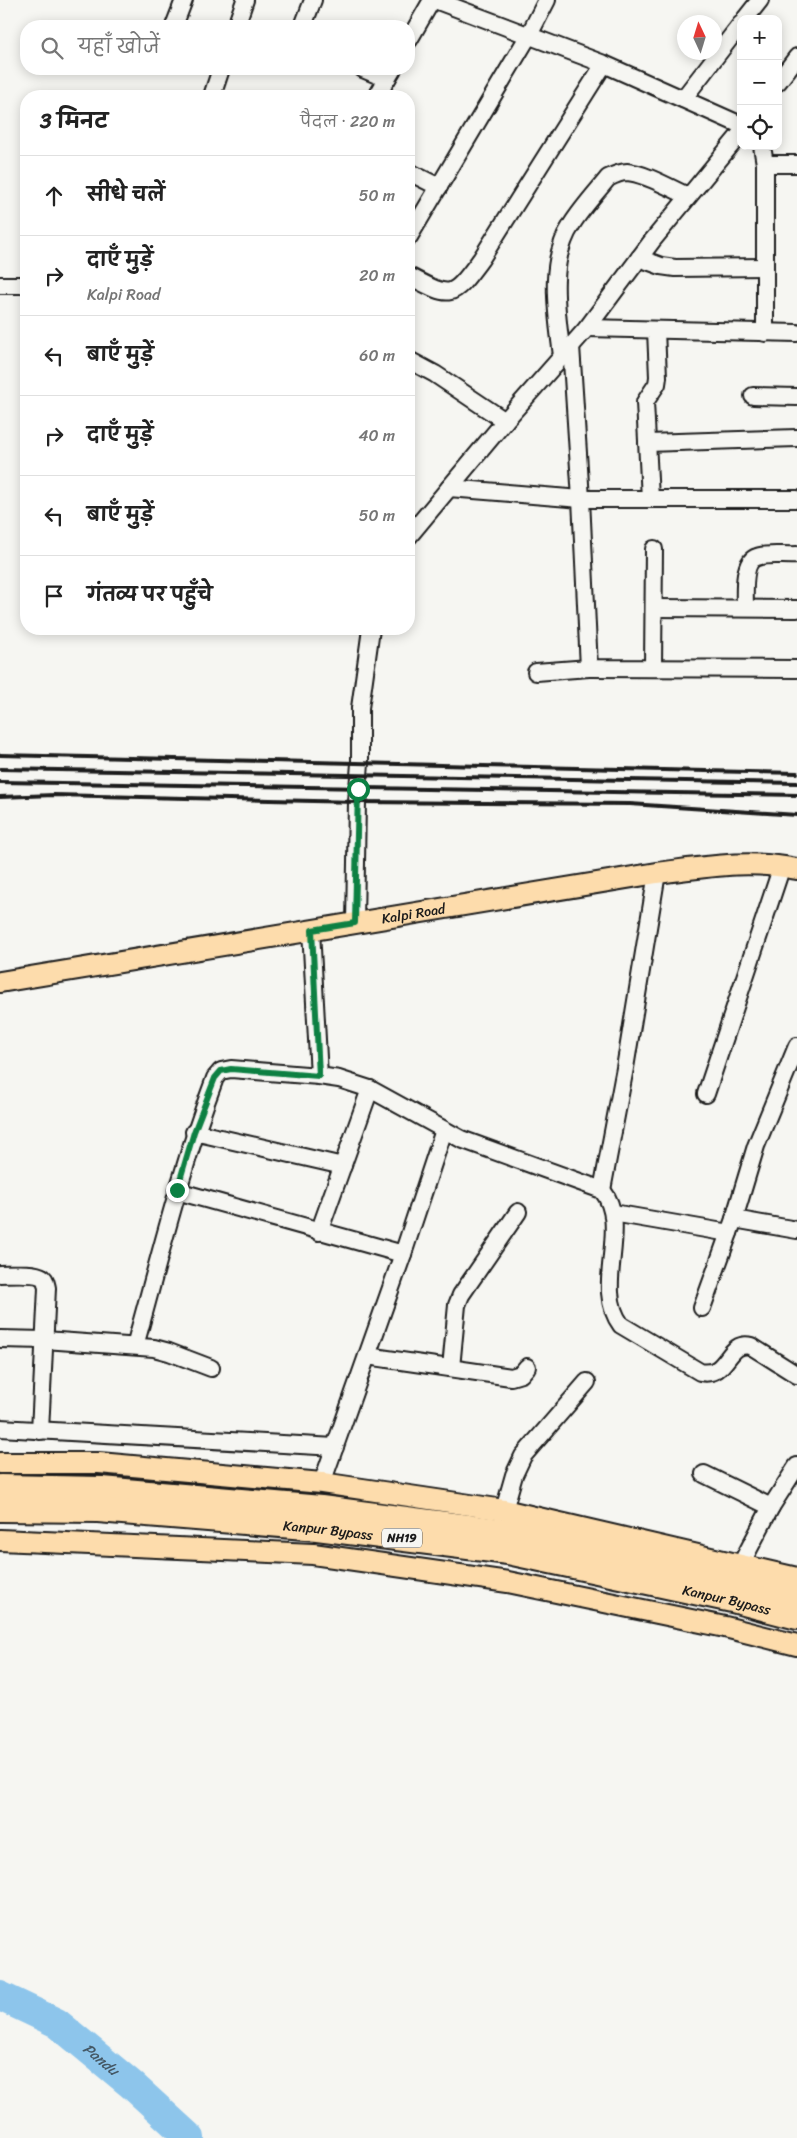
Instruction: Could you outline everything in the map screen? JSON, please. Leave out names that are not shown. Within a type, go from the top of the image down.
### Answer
[{"type":"highway","name":"Kanpur Bypass","points":[[0,1487],[102,1488],[292,1505],[507,1532],[736,1579],[797,1595]]},
{"type":"highway","name":"Kanpur Bypass","points":[[0,1509],[98,1510],[317,1528],[508,1552],[732,1600],[797,1617]]},
{"type":"main road","name":"Kalpi Road","points":[[0,982],[657,873],[737,863],[789,868]]},
{"type":"main road","points":[[0,1463],[99,1463],[322,1483],[504,1510],[797,1578]]},
{"type":"main road","points":[[0,1540],[313,1554],[508,1582],[725,1627],[797,1645]]},
{"type":"street","points":[[176,20],[184,0]]},
{"type":"street","points":[[238,20],[244,0]]},
{"type":"street","points":[[305,20],[313,0]]},
{"type":"street","points":[[415,30],[433,0],[604,64],[737,123]]},
{"type":"street","points":[[415,227],[548,0]]},
{"type":"street","points":[[748,15],[760,0]]},
{"type":"street","points":[[683,99],[737,29]]},
{"type":"street","points":[[782,77],[797,56]]},
{"type":"street","points":[[415,279],[444,293],[453,292],[461,286],[481,259],[604,64]]},
{"type":"street","points":[[214,90],[219,75]]},
{"type":"street","points":[[381,90],[389,75]]},
{"type":"street","points":[[415,529],[505,420],[587,328],[639,258],[737,138]]},
{"type":"street","points":[[763,150],[765,164],[764,333]]},
{"type":"street","points":[[765,164],[797,164]]},
{"type":"street","points":[[589,668],[581,499],[566,351],[556,306],[558,262],[563,243],[572,224],[608,178],[627,172],[688,196]]},
{"type":"street","points":[[415,175],[439,187]]},
{"type":"street","points":[[639,258],[661,266],[675,268],[765,267]]},
{"type":"street","points":[[0,285],[20,285]]},
{"type":"street","points":[[587,328],[797,333]]},
{"type":"street","points":[[650,499],[645,402],[657,384],[656,330]]},
{"type":"street","points":[[415,363],[435,374],[505,420]]},
{"type":"street","points":[[753,396],[797,397]]},
{"type":"street","points":[[647,443],[797,438]]},
{"type":"street","points":[[449,488],[581,499],[797,499]]},
{"type":"street","points":[[653,668],[654,549]]},
{"type":"street","points":[[745,608],[747,567],[750,560],[757,557],[797,555]]},
{"type":"street","points":[[654,608],[797,609]]},
{"type":"street","points":[[355,923],[360,708],[370,635]]},
{"type":"street","points":[[536,672],[589,668],[797,669]]},
{"type":"street","points":[[706,1094],[789,868]]},
{"type":"street","points":[[602,1190],[625,1068],[657,873]]},
{"type":"street","points":[[312,930],[319,1076]]},
{"type":"street","points":[[702,1308],[732,1226],[756,1146],[797,1046]]},
{"type":"street","points":[[135,1346],[194,1132],[215,1078],[221,1071],[231,1069],[319,1076],[339,1079],[370,1089],[444,1130],[480,1147],[602,1190],[610,1200],[613,1214],[610,1295],[615,1316],[622,1325],[700,1372],[712,1373],[717,1370],[738,1345],[744,1344],[751,1346],[797,1375]]},
{"type":"street","points":[[319,1232],[370,1089]]},
{"type":"street","points":[[322,1483],[403,1254],[444,1130]]},
{"type":"street","points":[[194,1132],[343,1166]]},
{"type":"street","points":[[177,1190],[319,1232],[403,1254]]},
{"type":"street","points":[[451,1368],[458,1305],[461,1295],[518,1212]]},
{"type":"street","points":[[613,1214],[732,1226],[797,1230]]},
{"type":"street","points":[[0,1274],[42,1276],[46,1281],[40,1431]]},
{"type":"street","points":[[0,1339],[135,1346],[169,1352],[211,1368]]},
{"type":"street","points":[[367,1356],[511,1377],[522,1374],[527,1367]]},
{"type":"street","points":[[504,1510],[514,1475],[523,1456],[587,1382]]},
{"type":"street","points":[[0,1428],[334,1447]]},
{"type":"street","points":[[741,1564],[771,1507],[797,1466]]},
{"type":"street","points":[[704,1474],[771,1507]]},
{"type":"waterway","name":"Pandu","points":[[0,1996],[57,2023],[132,2085],[190,2138]]},
{"type":"railway","points":[[0,755],[797,773]]},
{"type":"railway","points":[[0,769],[797,783]]},
{"type":"railway","points":[[0,782],[797,795]]},
{"type":"railway","points":[[0,797],[54,795],[357,802],[630,804],[797,815]]},
{"type":"route","points":[[177,1190],[194,1132],[215,1078],[221,1071],[231,1069],[319,1076],[312,930],[355,923],[358,789]]}]
